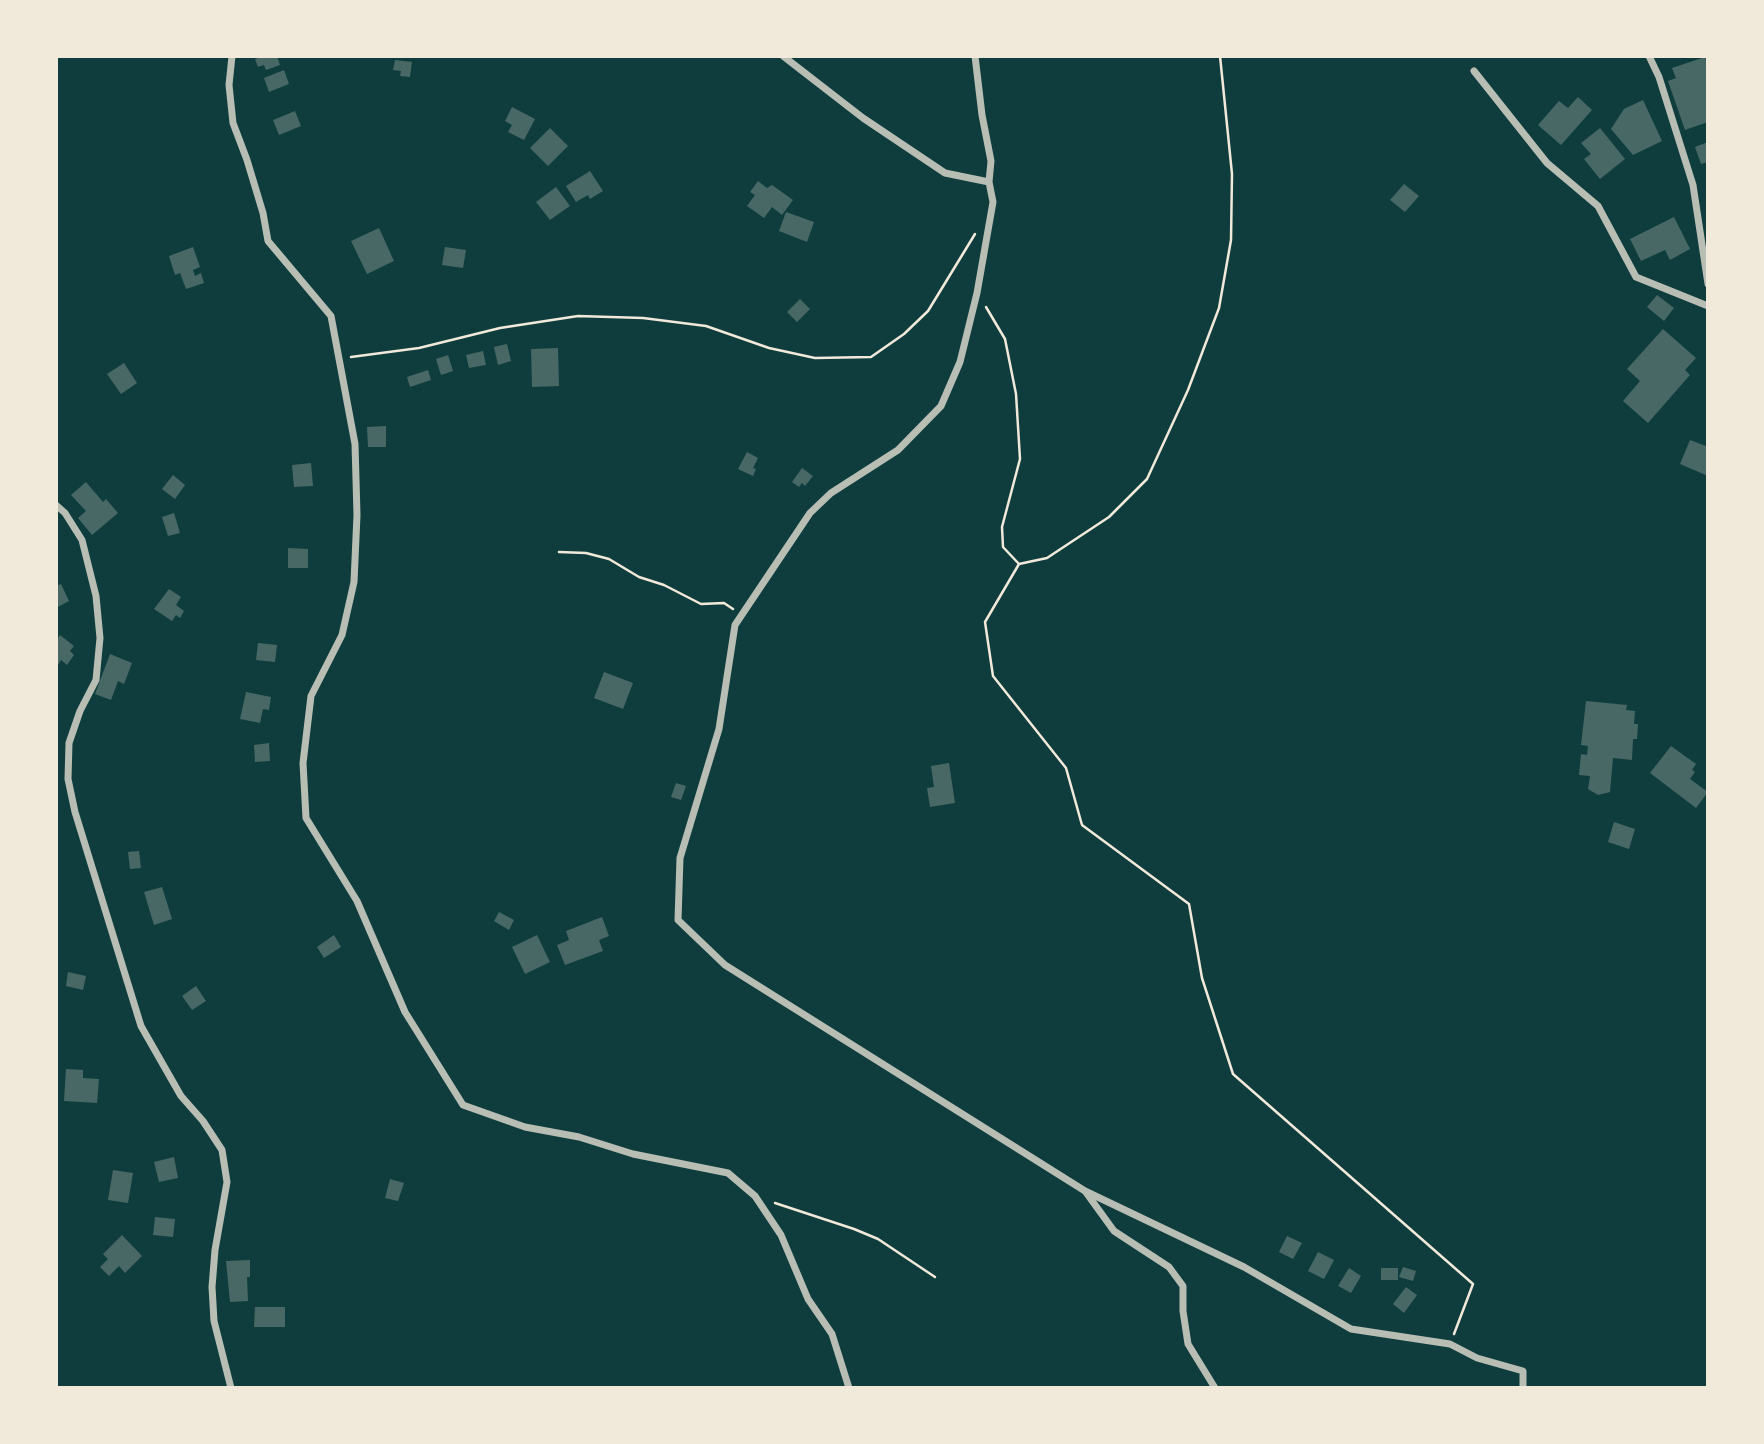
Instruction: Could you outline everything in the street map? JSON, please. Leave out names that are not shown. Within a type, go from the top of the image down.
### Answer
[{"type":"street","points":[[232,56],[229,85],[233,122],[263,213],[268,241],[331,316],[355,444],[357,515],[354,582],[342,635],[311,696],[303,763],[306,818],[357,901],[405,1012],[463,1105],[526,1127],[579,1138],[633,1154],[728,1173],[755,1196],[781,1235],[808,1299],[832,1334],[849,1388]]},
{"type":"street","points":[[783,56],[863,118],[945,173],[989,182]]},
{"type":"street","points":[[975,56],[991,161],[989,182],[993,202],[977,293],[960,362],[941,406],[898,450],[831,493],[810,513],[735,625],[719,729],[680,858],[678,920],[725,965],[1085,1191],[1244,1266],[1352,1329],[1450,1344],[1477,1358],[1523,1371],[1523,1388]]},
{"type":"street","points":[[1649,56],[1659,77],[1693,185],[1708,284]]},
{"type":"street","points":[[1474,71],[1547,163],[1598,206],[1636,277],[1708,306]]},
{"type":"street","points":[[56,505],[65,513],[82,540],[96,596],[100,638],[96,680],[80,711],[69,743],[68,779],[75,812],[141,1026],[181,1096],[203,1121],[222,1150],[226,1182],[212,1287],[214,1321],[231,1388]]},
{"type":"street","points":[[1085,1191],[1114,1231],[1169,1267],[1182,1286],[1188,1344],[1215,1388]]},
{"type":"path","points":[[1220,56],[1232,174],[1231,240],[1219,308],[1188,390],[1147,479],[1109,517],[1047,558],[1019,564],[985,622],[993,676],[1066,768],[1082,825],[1189,904],[1202,978],[1233,1074],[1473,1284],[1450,1344]]},
{"type":"path","points":[[340,358],[419,348],[500,328],[578,316],[643,318],[706,326],[769,348],[815,358],[871,357],[904,334],[929,311],[980,224]]},
{"type":"path","points":[[977,293],[1005,340],[1016,394],[1020,459],[1002,527],[1003,547],[1019,564]]},
{"type":"path","points":[[559,552],[586,553],[609,559],[639,577],[664,584],[701,604],[724,603],[742,614]]},
{"type":"path","points":[[755,1196],[854,1228],[878,1240],[935,1277]]},
{"type":"building","points":[[277,56],[280,65],[266,70],[264,65],[258,67],[255,59]]},
{"type":"building","points":[[1705,57],[1708,66],[1708,122],[1685,130],[1668,81],[1676,78],[1672,68]]},
{"type":"building","points":[[395,60],[412,62],[410,77],[400,76],[401,71],[393,70]]},
{"type":"building","points":[[284,70],[289,84],[269,92],[264,78]]},
{"type":"building","points":[[1578,97],[1592,110],[1561,145],[1538,125],[1559,101],[1568,108]]},
{"type":"building","points":[[1643,100],[1662,141],[1633,155],[1611,129],[1624,109]]},
{"type":"building","points":[[512,107],[535,119],[524,140],[508,132],[512,125],[505,121]]},
{"type":"building","points":[[295,111],[301,126],[279,135],[273,120]]},
{"type":"building","points":[[550,128],[568,146],[548,166],[530,148]]},
{"type":"building","points":[[1600,128],[1625,159],[1600,179],[1584,159],[1591,154],[1581,143]]},
{"type":"building","points":[[1708,142],[1708,162],[1701,164],[1695,147]]},
{"type":"building","points":[[590,171],[603,191],[590,199],[588,195],[576,202],[566,186]]},
{"type":"building","points":[[758,181],[767,188],[772,185],[793,200],[782,215],[772,207],[764,218],[747,206],[755,195],[750,192]]},
{"type":"building","points":[[1404,184],[1419,196],[1405,212],[1390,200]]},
{"type":"building","points":[[556,187],[570,206],[550,220],[536,202]]},
{"type":"building","points":[[786,212],[814,222],[807,242],[779,231]]},
{"type":"building","points":[[1674,217],[1690,249],[1670,260],[1665,250],[1641,261],[1630,239]]},
{"type":"building","points":[[379,228],[394,261],[367,274],[351,241]]},
{"type":"building","points":[[193,247],[200,267],[193,270],[195,276],[201,273],[204,283],[186,289],[180,273],[175,275],[169,256]]},
{"type":"building","points":[[445,247],[466,250],[463,268],[442,265]]},
{"type":"building","points":[[1657,295],[1674,308],[1664,321],[1647,307]]},
{"type":"building","points":[[800,299],[810,309],[797,322],[787,312]]},
{"type":"building","points":[[1663,329],[1696,358],[1685,370],[1690,375],[1648,423],[1623,401],[1640,381],[1627,369]]},
{"type":"building","points":[[507,344],[511,361],[498,365],[494,347]]},
{"type":"building","points":[[558,348],[559,386],[532,387],[531,349]]},
{"type":"building","points":[[483,351],[486,365],[469,368],[466,355]]},
{"type":"building","points":[[448,355],[453,371],[441,375],[436,359]]},
{"type":"building","points":[[124,363],[137,383],[121,394],[107,374]]},
{"type":"building","points":[[428,370],[431,380],[410,387],[407,377]]},
{"type":"building","points":[[386,426],[386,447],[368,447],[367,427]]},
{"type":"building","points":[[1690,440],[1706,446],[1708,443],[1708,476],[1680,464]]},
{"type":"building","points":[[747,452],[758,458],[753,468],[756,469],[753,476],[738,469]]},
{"type":"building","points":[[311,463],[313,486],[294,487],[292,465]]},
{"type":"building","points":[[802,468],[813,476],[805,486],[802,483],[799,487],[792,482]]},
{"type":"building","points":[[173,475],[185,485],[175,499],[162,489]]},
{"type":"building","points":[[86,482],[103,502],[106,499],[118,513],[92,535],[78,518],[86,511],[71,495]]},
{"type":"building","points":[[174,513],[180,533],[168,536],[162,517]]},
{"type":"building","points":[[288,548],[308,549],[308,568],[288,568]]},
{"type":"building","points":[[61,584],[69,601],[56,608],[56,586]]},
{"type":"building","points":[[169,589],[181,597],[176,605],[184,611],[180,618],[176,615],[172,621],[154,609]]},
{"type":"building","points":[[60,635],[74,646],[70,651],[74,655],[67,665],[61,660],[56,664],[56,641]]},
{"type":"building","points":[[258,643],[277,645],[275,662],[256,660]]},
{"type":"building","points":[[110,654],[132,663],[124,684],[118,681],[111,700],[95,694]]},
{"type":"building","points":[[604,672],[633,683],[623,709],[594,698]]},
{"type":"building","points":[[246,692],[271,697],[269,710],[263,709],[260,723],[240,719]]},
{"type":"building","points":[[1586,701],[1627,705],[1626,710],[1635,711],[1634,724],[1638,724],[1637,739],[1633,739],[1632,760],[1613,758],[1610,792],[1598,795],[1588,789],[1590,776],[1579,775],[1581,754],[1587,755],[1588,746],[1581,745]]},
{"type":"building","points":[[269,743],[270,761],[255,762],[254,745]]},
{"type":"building","points":[[1671,746],[1696,764],[1690,779],[1708,792],[1696,808],[1650,773]]},
{"type":"building","points":[[949,763],[955,803],[930,807],[927,788],[934,787],[931,766]]},
{"type":"building","points":[[676,783],[686,786],[681,800],[671,797]]},
{"type":"building","points":[[1614,822],[1635,829],[1629,849],[1608,842]]},
{"type":"building","points":[[139,851],[141,868],[130,869],[128,852]]},
{"type":"building","points":[[162,887],[172,919],[154,925],[144,892]]},
{"type":"building","points":[[499,912],[514,920],[509,930],[494,921]]},
{"type":"building","points":[[602,917],[609,936],[599,940],[603,951],[565,965],[557,945],[569,940],[566,931]]},
{"type":"building","points":[[334,935],[341,947],[324,958],[317,947]]},
{"type":"building","points":[[537,935],[550,962],[525,974],[512,947]]},
{"type":"building","points":[[68,972],[86,976],[83,990],[66,986]]},
{"type":"building","points":[[196,986],[206,1001],[192,1010],[182,996]]},
{"type":"building","points":[[66,1069],[83,1070],[83,1078],[99,1079],[97,1103],[64,1101]]},
{"type":"building","points":[[174,1157],[178,1178],[159,1182],[154,1162]]},
{"type":"building","points":[[113,1170],[133,1173],[128,1203],[108,1200]]},
{"type":"building","points":[[390,1179],[404,1183],[398,1201],[385,1198]]},
{"type":"building","points":[[155,1217],[175,1219],[173,1237],[153,1235]]},
{"type":"building","points":[[122,1235],[142,1256],[125,1273],[119,1266],[109,1276],[100,1267],[108,1259],[103,1254]]},
{"type":"building","points":[[1287,1236],[1302,1243],[1293,1259],[1279,1252]]},
{"type":"building","points":[[1318,1252],[1334,1260],[1324,1279],[1308,1271]]},
{"type":"building","points":[[250,1260],[250,1277],[247,1277],[248,1301],[230,1302],[226,1261]]},
{"type":"building","points":[[1403,1267],[1416,1271],[1413,1281],[1399,1277]]},
{"type":"building","points":[[1349,1268],[1361,1276],[1351,1293],[1338,1286]]},
{"type":"building","points":[[1381,1268],[1398,1268],[1398,1280],[1381,1280]]},
{"type":"building","points":[[1406,1287],[1417,1295],[1404,1313],[1393,1304]]},
{"type":"building","points":[[255,1307],[285,1307],[285,1327],[254,1327]]}]
